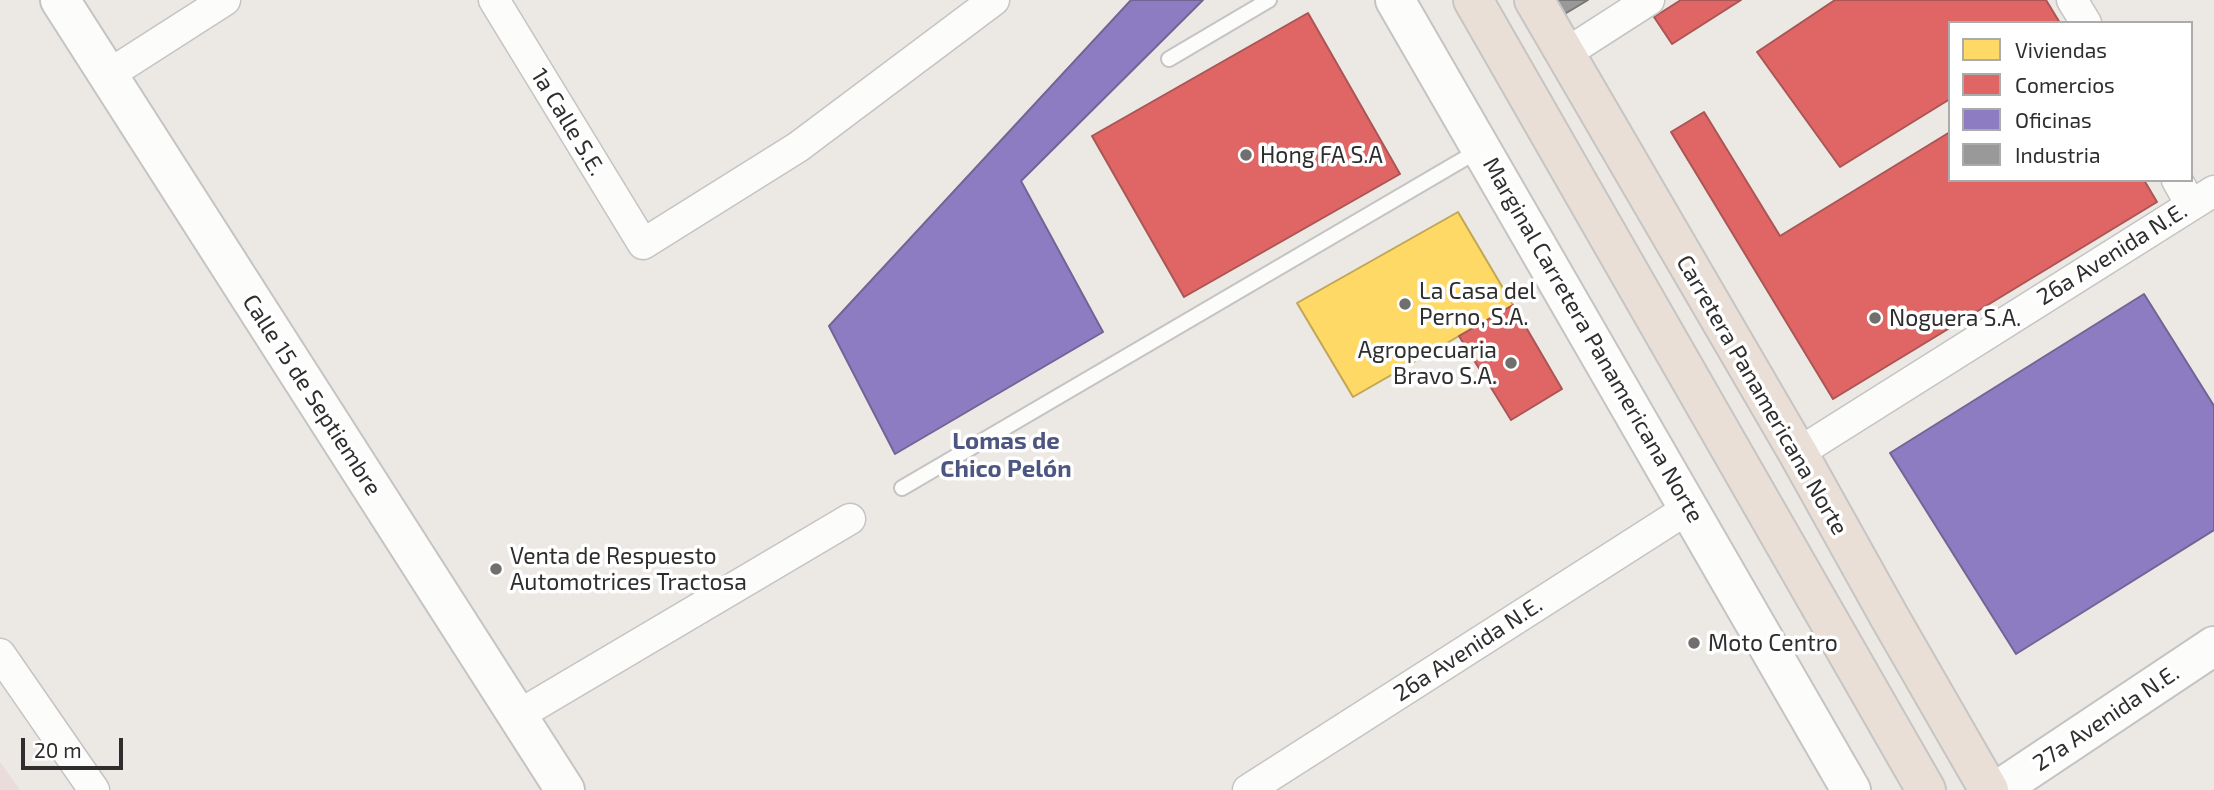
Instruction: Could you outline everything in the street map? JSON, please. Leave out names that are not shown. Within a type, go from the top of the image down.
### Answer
[{"type":"highway","points":[[1472,0],[1926,790]]},
{"type":"highway","name":"Carretera Panamericana Norte","points":[[1534,0],[1798,453],[1889,618],[1989,790]]},
{"type":"street","name":"Calle 15 de Septiembre","points":[[60,0],[565,790]]},
{"type":"street","points":[[108,75],[225,0]]},
{"type":"street","name":"1a Calle S.E.","points":[[494,0],[643,244],[798,147],[994,0]]},
{"type":"street","name":"Marginal Carretera Panamericana Norte","points":[[1395,0],[1851,790]]},
{"type":"street","points":[[1565,54],[1648,0]]},
{"type":"street","points":[[2072,0],[2084,21]]},
{"type":"street","name":"26a Avenida N.E.","points":[[1798,453],[2194,192]]},
{"type":"street","name":"26a Avenida N.E.","points":[[1254,788],[1689,508]]},
{"type":"street","points":[[517,716],[850,519]]},
{"type":"street","name":"27a Avenida N.E.","points":[[1998,790],[2214,646]]},
{"type":"street","points":[[0,654],[94,790]]},
{"type":"lane","points":[[1169,59],[1269,0]]},
{"type":"lane","points":[[902,488],[1483,149]]},
{"type":"shaded area","points":[[0,762],[20,790],[0,790]]},
{"type":"building: Viviendas","name":"La Casa del Perno, S.A.","points":[[1458,212],[1513,305],[1353,397],[1297,303]]},
{"type":"building: Comercios","points":[[1681,0],[1741,0],[1672,44],[1654,17]]},
{"type":"building: Comercios","points":[[1835,0],[2046,0],[2059,21],[1948,21],[1948,100],[1840,167],[1757,52]]},
{"type":"building: Comercios","name":"Hong FA S.A","points":[[1308,13],[1400,174],[1184,297],[1092,136]]},
{"type":"building: Comercios","name":"Noguera S.A.","points":[[1704,112],[1780,236],[1948,133],[1948,182],[2145,182],[2157,202],[1833,399],[1671,132]]},
{"type":"building: Comercios","name":"Agropecuaria Bravo S.A.","points":[[1513,305],[1562,389],[1511,420],[1459,336]]},
{"type":"building: Oficinas","points":[[1131,0],[1203,0],[1021,181],[1103,332],[895,454],[829,326]]},
{"type":"building: Oficinas","points":[[2144,294],[2214,406],[2214,530],[2016,654],[1890,453]]},
{"type":"building: Industria","points":[[1555,0],[1588,0],[1563,15]]},
{"type":"place","name":"Hong FA S.A","points":[[1246,155]]},
{"type":"place","name":"La Casa del Perno, S.A.","points":[[1405,304]]},
{"type":"place","name":"Noguera S.A.","points":[[1875,318]]},
{"type":"place","name":"Agropecuaria Bravo S.A.","points":[[1511,363]]},
{"type":"place","name":"Venta de Respuesto Automotrices Tractosa","points":[[496,569]]},
{"type":"place","name":"Moto Centro","points":[[1694,643]]},
{"type":"district","name":"Lomas de Chico Pelón","points":[[1006,455]]}]
